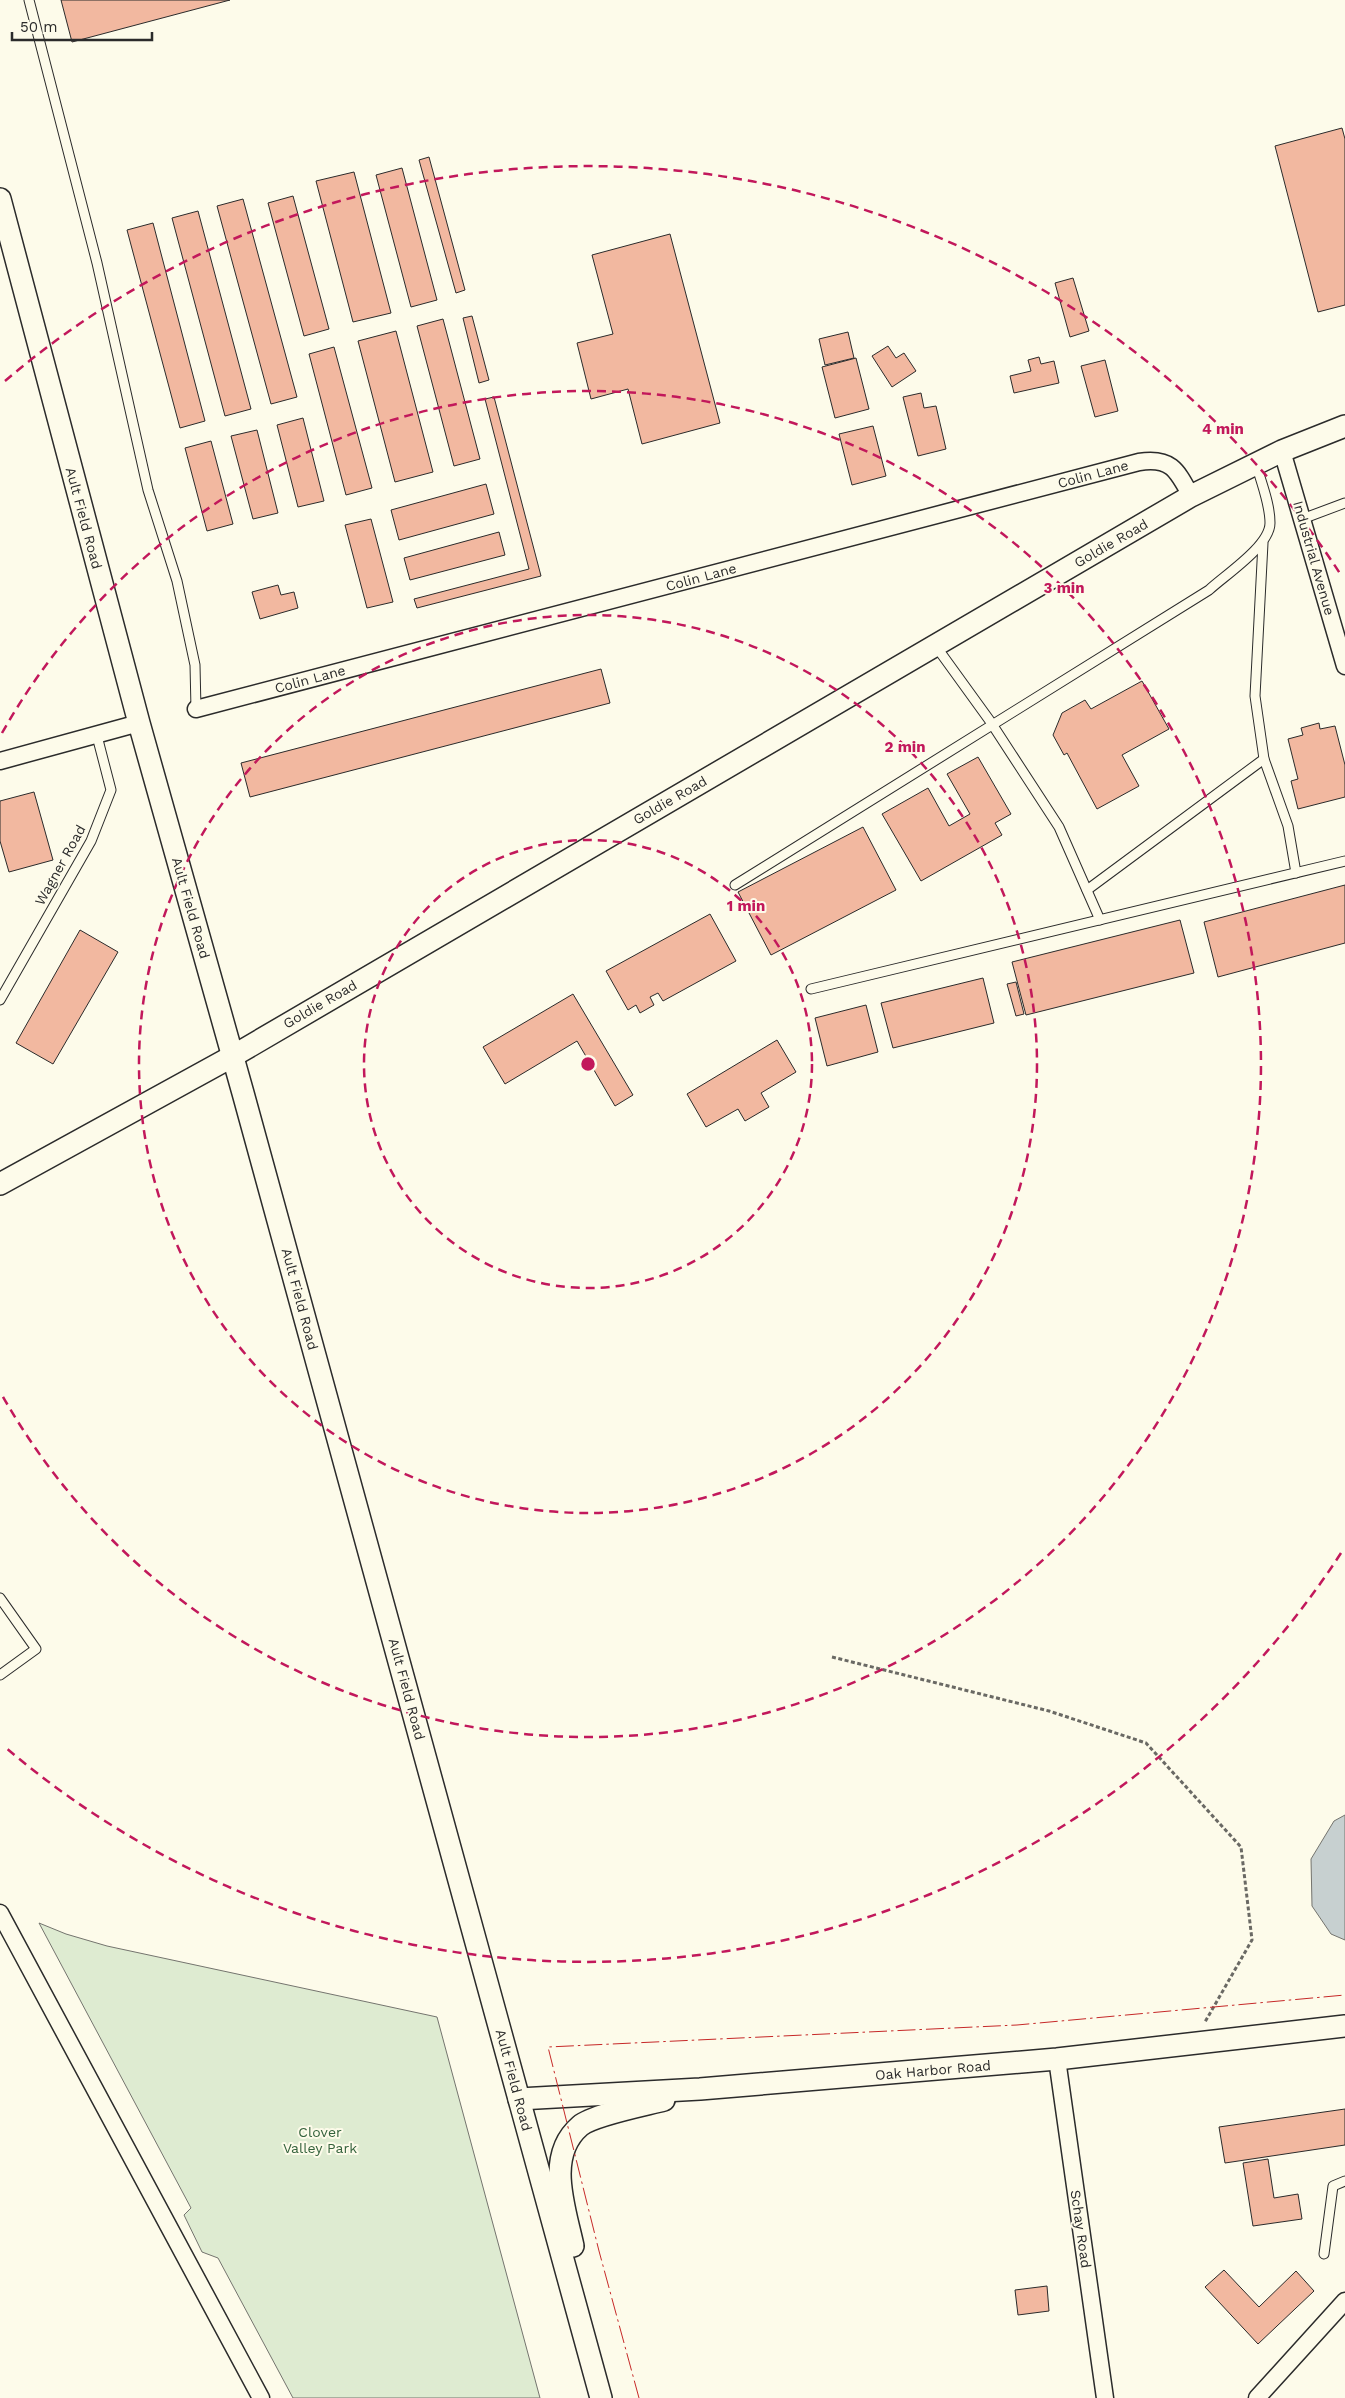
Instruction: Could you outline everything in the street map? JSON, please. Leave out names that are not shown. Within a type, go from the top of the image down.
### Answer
[{"type":"street","name":"Ault Field Road","points":[[0,199],[139,723],[233,1056],[602,2398]]},
{"type":"street","name":"Goldie Road","points":[[0,1184],[233,1056],[1191,496],[1282,451],[1345,426]]},
{"type":"street","name":"Industrial Avenue","points":[[1282,451],[1345,666]]},
{"type":"street","name":"Colin Lane","points":[[196,709],[1139,462],[1162,461],[1178,472],[1191,496]]},
{"type":"street","points":[[0,761],[139,723]]},
{"type":"street","points":[[0,1913],[261,2398]]},
{"type":"street","name":"Oak Harbor Road","points":[[519,2099],[700,2089],[1057,2059],[1345,2026]]},
{"type":"street","name":"Schay Road","points":[[1057,2059],[1105,2398]]},
{"type":"street","points":[[602,2398],[561,2186],[560,2166],[563,2151],[581,2126],[595,2120],[700,2089]]},
{"type":"street","points":[[1257,2398],[1345,2301]]},
{"type":"lane","points":[[29,0],[97,263],[148,490],[177,581],[195,665],[196,709]]},
{"type":"lane","points":[[1256,463],[1268,504],[1270,526],[1263,543],[1255,696],[1264,759],[1288,826],[1296,873]]},
{"type":"lane","points":[[1302,519],[1345,502]]},
{"type":"lane","points":[[735,885],[1209,590],[1263,543]]},
{"type":"lane","points":[[935,645],[992,724],[1058,827],[1100,920]]},
{"type":"lane","name":"Wagner Road","points":[[0,1000],[91,841],[112,790],[97,736]]},
{"type":"lane","points":[[1087,890],[1264,759]]},
{"type":"lane","points":[[811,989],[1345,861]]},
{"type":"lane","points":[[0,1598],[36,1649],[0,1675]]},
{"type":"lane","points":[[1324,2254],[1333,2186],[1345,2181]]},
{"type":"path","points":[[832,1657],[1049,1711],[1146,1743],[1241,1847],[1252,1940],[1192,2044]]},
{"type":"green space","name":"Clover Valley Park","points":[[39,1923],[66,1934],[107,1946],[437,2017],[540,2398],[293,2398],[218,2258],[202,2252],[184,2215],[191,2208]]},
{"type":"shaded area","points":[[1345,1815],[1345,1940],[1331,1934],[1312,1906],[1311,1859],[1334,1821]]},
{"type":"building","points":[[61,0],[230,0],[72,42]]},
{"type":"building","points":[[1342,128],[1345,139],[1345,305],[1318,312],[1275,146]]},
{"type":"building","points":[[429,157],[465,290],[456,293],[419,160]]},
{"type":"building","points":[[402,168],[437,300],[411,307],[376,175]]},
{"type":"building","points":[[354,172],[391,313],[353,322],[316,181]]},
{"type":"building","points":[[293,196],[329,329],[304,336],[268,203]]},
{"type":"building","points":[[243,199],[297,397],[271,404],[217,206]]},
{"type":"building","points":[[198,211],[251,409],[225,416],[172,218]]},
{"type":"building","points":[[153,223],[205,421],[180,428],[127,230]]},
{"type":"building","points":[[670,234],[720,423],[642,444],[628,389],[591,399],[577,343],[613,334],[592,255]]},
{"type":"building","points":[[1073,278],[1089,331],[1070,337],[1055,283]]},
{"type":"building","points":[[472,316],[489,380],[479,383],[463,318]]},
{"type":"building","points":[[443,319],[480,459],[454,466],[417,326]]},
{"type":"building","points":[[396,331],[433,472],[395,482],[358,341]]},
{"type":"building","points":[[848,332],[854,358],[825,365],[819,339]]},
{"type":"building","points":[[888,346],[896,358],[904,353],[916,371],[892,387],[872,356]]},
{"type":"building","points":[[334,347],[372,488],[346,495],[309,354]]},
{"type":"building","points":[[1039,357],[1041,364],[1054,361],[1059,383],[1014,393],[1010,376],[1031,371],[1028,360]]},
{"type":"building","points":[[856,358],[869,409],[835,418],[822,367]]},
{"type":"building","points":[[1105,360],[1118,411],[1095,417],[1081,366]]},
{"type":"building","points":[[921,393],[924,408],[936,406],[946,449],[918,456],[903,397]]},
{"type":"building","points":[[494,397],[541,576],[417,608],[414,599],[529,569],[485,399]]},
{"type":"building","points":[[303,418],[324,501],[298,507],[277,425]]},
{"type":"building","points":[[873,426],[886,476],[852,485],[839,434]]},
{"type":"building","points":[[257,430],[278,513],[253,519],[231,436]]},
{"type":"building","points":[[211,441],[233,524],[207,531],[185,448]]},
{"type":"building","points":[[486,484],[494,514],[399,540],[391,510]]},
{"type":"building","points":[[371,519],[393,602],[367,608],[345,525]]},
{"type":"building","points":[[499,532],[505,555],[410,580],[404,558]]},
{"type":"building","points":[[278,585],[281,595],[294,592],[298,608],[260,619],[252,592]]},
{"type":"building","points":[[601,669],[610,703],[250,797],[241,763]]},
{"type":"building","points":[[1142,681],[1169,729],[1122,755],[1139,786],[1097,809],[1067,753],[1064,755],[1053,735],[1062,713],[1085,700],[1091,709]]},
{"type":"building","points":[[1319,723],[1320,729],[1335,726],[1345,765],[1345,797],[1298,809],[1291,781],[1298,779],[1288,739],[1303,735],[1301,728]]},
{"type":"building","points":[[978,757],[1011,814],[995,823],[1002,835],[921,881],[882,814],[928,788],[949,826],[970,814],[947,774]]},
{"type":"building","points":[[34,792],[53,860],[9,872],[0,841],[0,801]]},
{"type":"building","points":[[863,827],[896,890],[771,955],[738,892]]},
{"type":"building","points":[[1345,885],[1345,943],[1218,977],[1204,922]]},
{"type":"building","points":[[710,914],[736,961],[663,1001],[658,993],[650,997],[654,1005],[640,1013],[636,1005],[628,1010],[606,971]]},
{"type":"building","points":[[1180,920],[1194,973],[1026,1015],[1012,962]]},
{"type":"building","points":[[80,930],[118,952],[53,1064],[16,1043]]},
{"type":"building","points":[[983,978],[994,1023],[893,1048],[881,1003]]},
{"type":"building","points":[[1016,982],[1024,1014],[1016,1016],[1007,984]]},
{"type":"building","points":[[573,994],[633,1095],[615,1106],[577,1041],[505,1084],[483,1047]]},
{"type":"building","points":[[866,1005],[878,1052],[827,1066],[815,1018]]},
{"type":"building","points":[[777,1040],[796,1072],[761,1093],[769,1107],[745,1121],[738,1109],[706,1127],[687,1094]]},
{"type":"building","points":[[1345,2109],[1345,2145],[1225,2163],[1219,2127]]},
{"type":"building","points":[[1268,2159],[1274,2198],[1298,2194],[1302,2219],[1253,2226],[1243,2163]]},
{"type":"building","points":[[1224,2270],[1259,2307],[1296,2271],[1314,2291],[1258,2344],[1205,2287]]},
{"type":"building","points":[[1047,2286],[1049,2311],[1018,2315],[1015,2290]]},
{"type":"power","points":[[639,2398],[599,2251],[548,2047],[1017,2025],[1345,1995]]}]
